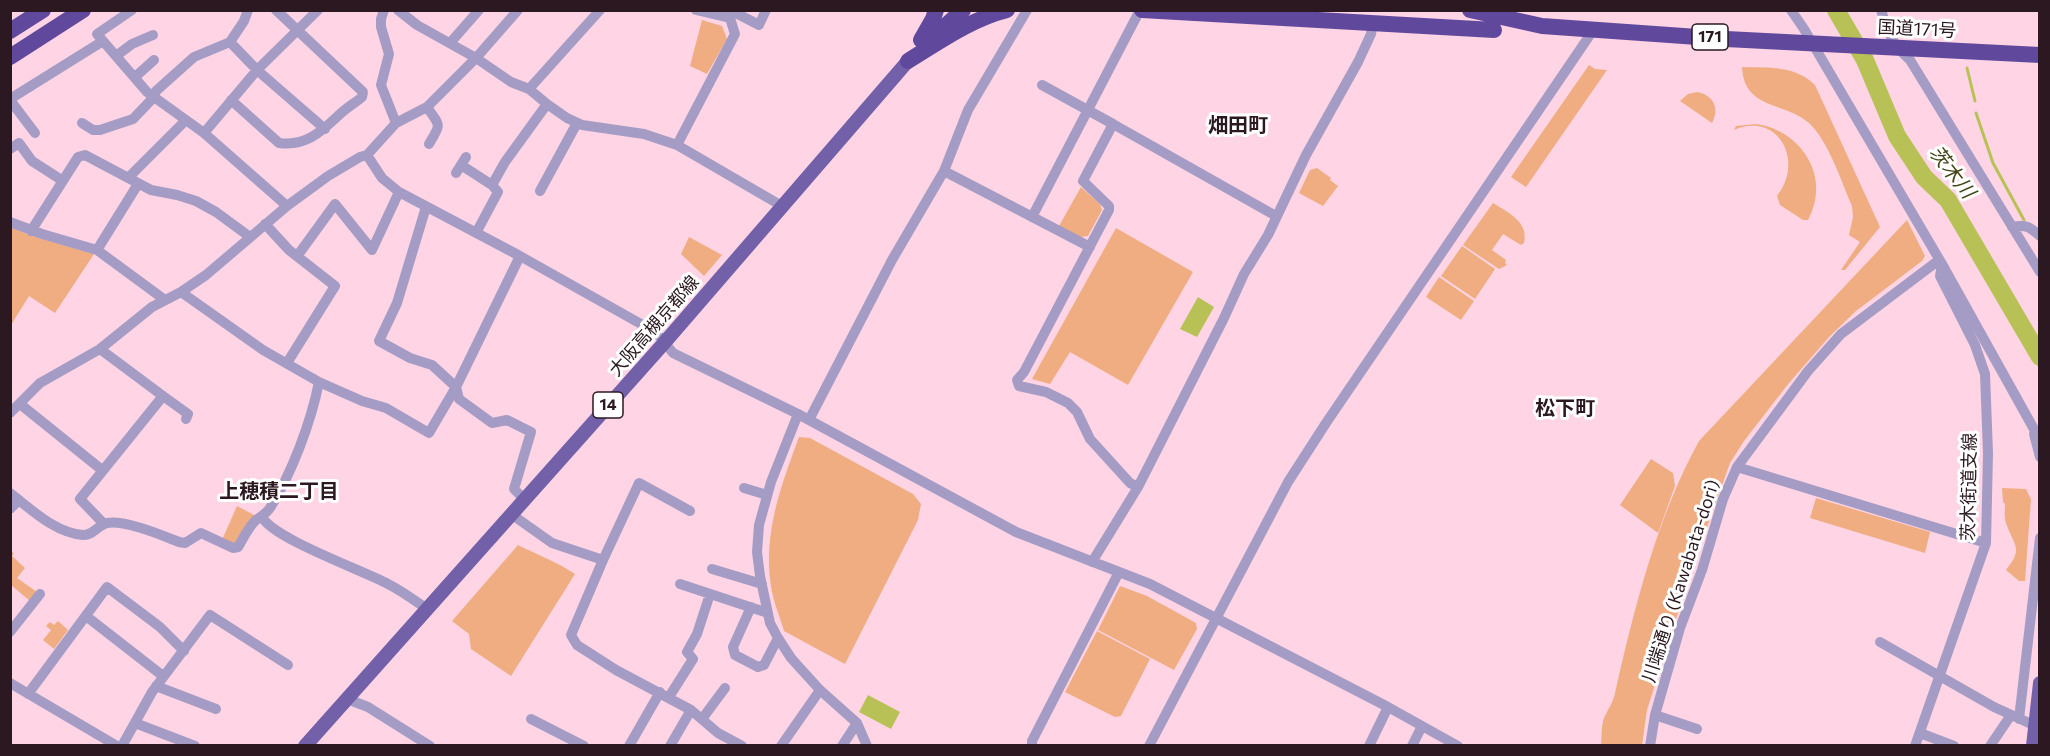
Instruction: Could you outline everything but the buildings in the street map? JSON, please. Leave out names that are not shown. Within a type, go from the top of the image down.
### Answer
[{"type":"highway","points":[[10,31],[43,10]]},
{"type":"highway","points":[[10,57],[83,10]]},
{"type":"highway","points":[[908,61],[928,30],[936,10]]},
{"type":"highway","points":[[908,61],[963,10]]},
{"type":"highway","points":[[1141,10],[1494,30]]},
{"type":"highway","name":"国道171号","points":[[1351,10],[1410,16],[1494,30],[1542,26],[2040,55]]},
{"type":"highway","name":"国道171号","points":[[1470,10],[1542,26]]},
{"type":"highway","points":[[908,61],[951,34],[997,12]]},
{"type":"main road","name":"大阪高槻京都線","points":[[305,746],[665,342],[908,61]]},
{"type":"main road","points":[[2033,746],[2037,727],[2040,683]]},
{"type":"street","points":[[132,10],[97,34],[154,97],[204,133],[287,206]]},
{"type":"street","points":[[82,123],[93,130],[133,120],[154,97],[156,91],[194,57],[230,42],[249,10]]},
{"type":"street","points":[[231,100],[279,143],[305,139],[325,129],[339,114],[362,98],[363,92],[276,10]]},
{"type":"street","points":[[204,133],[257,70],[318,10]]},
{"type":"street","points":[[398,10],[417,25],[476,58],[511,82],[529,89],[547,104],[577,123],[644,134],[677,145],[782,206]]},
{"type":"street","points":[[450,43],[479,10]]},
{"type":"street","points":[[10,413],[40,383],[100,349],[138,317],[206,275],[287,206],[328,176],[367,155],[396,123],[427,107],[476,58],[518,10]]},
{"type":"street","points":[[529,89],[600,10]]},
{"type":"street","points":[[696,10],[731,13],[759,25],[766,10]]},
{"type":"street","points":[[809,420],[891,260],[944,171],[968,110],[1027,10]]},
{"type":"street","points":[[1032,217],[1141,10]]},
{"type":"street","points":[[1791,10],[1820,43],[2040,440]]},
{"type":"street","points":[[1881,10],[1892,47],[1910,60],[2040,272]]},
{"type":"street","points":[[380,13],[381,27],[389,54],[381,85],[396,123]]},
{"type":"street","points":[[677,145],[735,34],[731,13]]},
{"type":"street","points":[[1092,562],[1138,487],[1244,274],[1268,235],[1306,155],[1358,62],[1371,34],[1373,22]]},
{"type":"street","points":[[1149,746],[1288,482],[1594,29]]},
{"type":"street","points":[[116,56],[132,44],[153,35]]},
{"type":"street","points":[[35,133],[10,100],[103,41]]},
{"type":"street","points":[[230,42],[257,70],[325,129]]},
{"type":"street","points":[[135,77],[154,60]]},
{"type":"street","points":[[1042,85],[1276,216]]},
{"type":"street","points":[[492,185],[505,162],[547,104]]},
{"type":"street","points":[[427,107],[438,121],[439,127],[429,144]]},
{"type":"street","points":[[97,250],[133,181],[186,120]]},
{"type":"street","points":[[540,192],[577,123]]},
{"type":"street","points":[[1113,124],[1083,180],[1109,206],[1109,210],[1024,372],[1017,380],[1019,386],[1046,392],[1068,403],[1077,412],[1090,439],[1130,483],[1138,487]]},
{"type":"street","points":[[10,149],[19,143],[32,161],[63,181]]},
{"type":"street","points":[[31,231],[78,157],[85,155],[151,190],[196,201],[216,212],[250,237]]},
{"type":"street","points":[[367,155],[382,178],[399,192],[520,256],[657,333],[673,353],[798,414],[1016,532],[1150,585],[1388,707],[1458,746]]},
{"type":"street","points":[[461,165],[492,185],[498,192],[476,232]]},
{"type":"street","points":[[944,171],[1090,247]]},
{"type":"street","points":[[298,255],[335,204],[372,250],[399,192]]},
{"type":"street","points":[[426,207],[397,303],[379,341],[410,358],[432,365],[456,387],[459,399],[492,423],[507,420],[531,432],[514,489],[524,500]]},
{"type":"street","points":[[10,222],[31,231],[97,250],[165,300]]},
{"type":"street","points":[[265,224],[289,250],[335,286],[287,363]]},
{"type":"street","points":[[2012,228],[2021,225],[2030,227],[2040,236]]},
{"type":"street","points":[[181,292],[263,350],[319,382],[362,401],[386,408],[429,433],[456,387],[520,256]]},
{"type":"street","name":"川端通り (Kawabata-dori)","points":[[1650,746],[1655,715],[1680,628],[1702,570],[1723,499],[1737,467],[1808,371],[1841,334],[1940,262]]},
{"type":"street","name":"茨木街道支線","points":[[1915,746],[1986,543],[1988,453],[1985,374],[1975,345],[1940,276],[1940,262]]},
{"type":"street","points":[[100,349],[189,414],[186,419]]},
{"type":"street","points":[[10,509],[14,496],[46,520],[71,532],[92,534],[103,524],[121,524],[179,543],[185,543],[201,533],[233,548],[238,547],[256,520],[270,508],[288,473],[319,382]]},
{"type":"street","points":[[103,524],[80,499],[163,396]]},
{"type":"street","points":[[20,404],[102,470]]},
{"type":"street","points":[[798,414],[767,495],[759,525],[758,552],[768,613],[778,638],[791,658],[820,690],[857,723],[867,745]]},
{"type":"street","points":[[2032,425],[2040,457]]},
{"type":"street","points":[[1737,467],[1986,543]]},
{"type":"street","points":[[690,511],[639,483],[571,635],[577,645],[616,670],[691,710],[718,733],[739,745]]},
{"type":"street","points":[[744,488],[767,495]]},
{"type":"street","points":[[512,514],[552,543],[603,560]]},
{"type":"street","points":[[262,517],[276,530],[386,583],[427,609]]},
{"type":"street","points":[[1990,746],[2015,717],[2040,538]]},
{"type":"street","points":[[712,569],[762,584]]},
{"type":"street","points":[[1032,746],[1032,741],[1119,572]]},
{"type":"street","points":[[680,584],[768,613]]},
{"type":"street","points":[[28,694],[107,587],[160,627],[184,651]]},
{"type":"street","points":[[10,632],[40,594]]},
{"type":"street","points":[[629,746],[693,658],[687,651],[697,634],[710,594]]},
{"type":"street","points":[[751,607],[733,646],[735,655],[758,667],[765,665],[778,638]]},
{"type":"street","points":[[122,746],[156,686],[210,615],[288,665]]},
{"type":"street","points":[[86,616],[163,676]]},
{"type":"street","points":[[1880,642],[2037,727]]},
{"type":"street","points":[[10,683],[117,746]]},
{"type":"street","points":[[156,686],[216,709]]},
{"type":"street","points":[[702,719],[725,688]]},
{"type":"street","points":[[780,746],[820,690]]},
{"type":"street","points":[[347,699],[368,707],[430,746]]},
{"type":"street","points":[[1369,746],[1388,707]]},
{"type":"street","points":[[670,746],[691,710]]},
{"type":"street","points":[[1655,715],[1697,729]]},
{"type":"street","points":[[531,719],[584,746]]},
{"type":"street","points":[[135,723],[195,746]]},
{"type":"street","points":[[842,746],[857,723]]},
{"type":"street","points":[[1412,746],[1422,726]]},
{"type":"street","points":[[1920,733],[1954,746]]},
{"type":"shaded area","points":[[702,20],[722,26],[727,39],[707,74],[690,66]]},
{"type":"shaded area","points":[[1589,65],[1595,69],[1607,70],[1526,187],[1511,177]]},
{"type":"shaded area","points":[[1742,67],[1790,71],[1815,85],[1880,227],[1845,270],[1841,270],[1860,242],[1849,235],[1853,217],[1852,206],[1823,140],[1809,123],[1799,116],[1757,98],[1744,81]]},
{"type":"shaded area","points":[[1697,92],[1708,96],[1714,103],[1715,113],[1712,123],[1680,101],[1688,94]]},
{"type":"shaded area","points":[[1756,124],[1786,135],[1808,158],[1814,172],[1816,188],[1815,204],[1808,220],[1803,220],[1780,205],[1777,196],[1785,182],[1788,168],[1783,143],[1774,133],[1763,127],[1750,126],[1734,130],[1736,126]]},
{"type":"shaded area","points":[[1317,168],[1338,186],[1323,206],[1299,193],[1310,170]]},
{"type":"shaded area","points":[[1081,187],[1100,204],[1102,210],[1088,236],[1080,237],[1059,226]]},
{"type":"shaded area","points":[[1493,203],[1521,224],[1525,236],[1524,243],[1521,245],[1503,234],[1492,250],[1506,260],[1507,265],[1499,269],[1463,245]]},
{"type":"shaded area","points":[[1907,220],[1925,256],[1922,261],[1856,311],[1830,336],[1789,383],[1730,463],[1693,566],[1647,710],[1642,745],[1601,745],[1603,721],[1614,697],[1648,564],[1671,501],[1699,441]]},
{"type":"shaded area","points":[[11,227],[29,235],[94,254],[55,313],[29,296],[11,325]]},
{"type":"shaded area","points":[[1116,228],[1193,272],[1128,385],[1070,352],[1050,384],[1032,379]]},
{"type":"shaded area","points":[[689,237],[722,255],[704,276],[681,254]]},
{"type":"shaded area","points":[[1462,246],[1495,269],[1475,299],[1441,276]]},
{"type":"shaded area","points":[[1439,277],[1474,301],[1461,320],[1426,297]]},
{"type":"shaded area","points":[[1198,297],[1214,307],[1197,337],[1180,329]]},
{"type":"shaded area","points":[[799,437],[810,438],[913,494],[921,504],[918,520],[845,664],[784,631],[772,592],[769,547],[775,510]]},
{"type":"shaded area","points":[[1651,459],[1673,473],[1675,486],[1658,533],[1620,505]]},
{"type":"shaded area","points":[[2002,488],[2026,489],[2031,499],[2025,581],[2019,581],[2006,570],[2015,557],[2016,547],[2005,521]]},
{"type":"shaded area","points":[[1816,498],[1930,532],[1925,553],[1810,518]]},
{"type":"shaded area","points":[[237,506],[256,516],[235,545],[222,540]]},
{"type":"shaded area","points":[[518,545],[575,574],[511,676],[471,649],[469,634],[452,621]]},
{"type":"shaded area","points":[[10,551],[14,553],[12,556],[25,568],[17,578],[37,592],[30,601],[11,585]]},
{"type":"shaded area","points":[[1120,586],[1147,596],[1196,623],[1197,629],[1174,670],[1098,630]]},
{"type":"shaded area","points":[[58,621],[68,630],[54,649],[43,640],[51,630],[46,626],[50,622],[54,625]]},
{"type":"shaded area","points":[[1097,631],[1150,659],[1121,716],[1115,717],[1065,692]]},
{"type":"shaded area","points":[[868,695],[900,712],[891,729],[859,712]]},
{"type":"waterway","name":"茨木川","points":[[1836,10],[1865,60],[1897,136],[1924,177],[1948,200],[2040,357]]},
{"type":"waterway","points":[[1967,68],[1975,101]]},
{"type":"waterway","points":[[1976,113],[1993,163],[2024,220]]},
{"type":"district","name":"畑田町","points":[[1238,125]]},
{"type":"district","name":"松下町","points":[[1565,408]]},
{"type":"district","name":"上穂積二丁目","points":[[279,491]]}]
